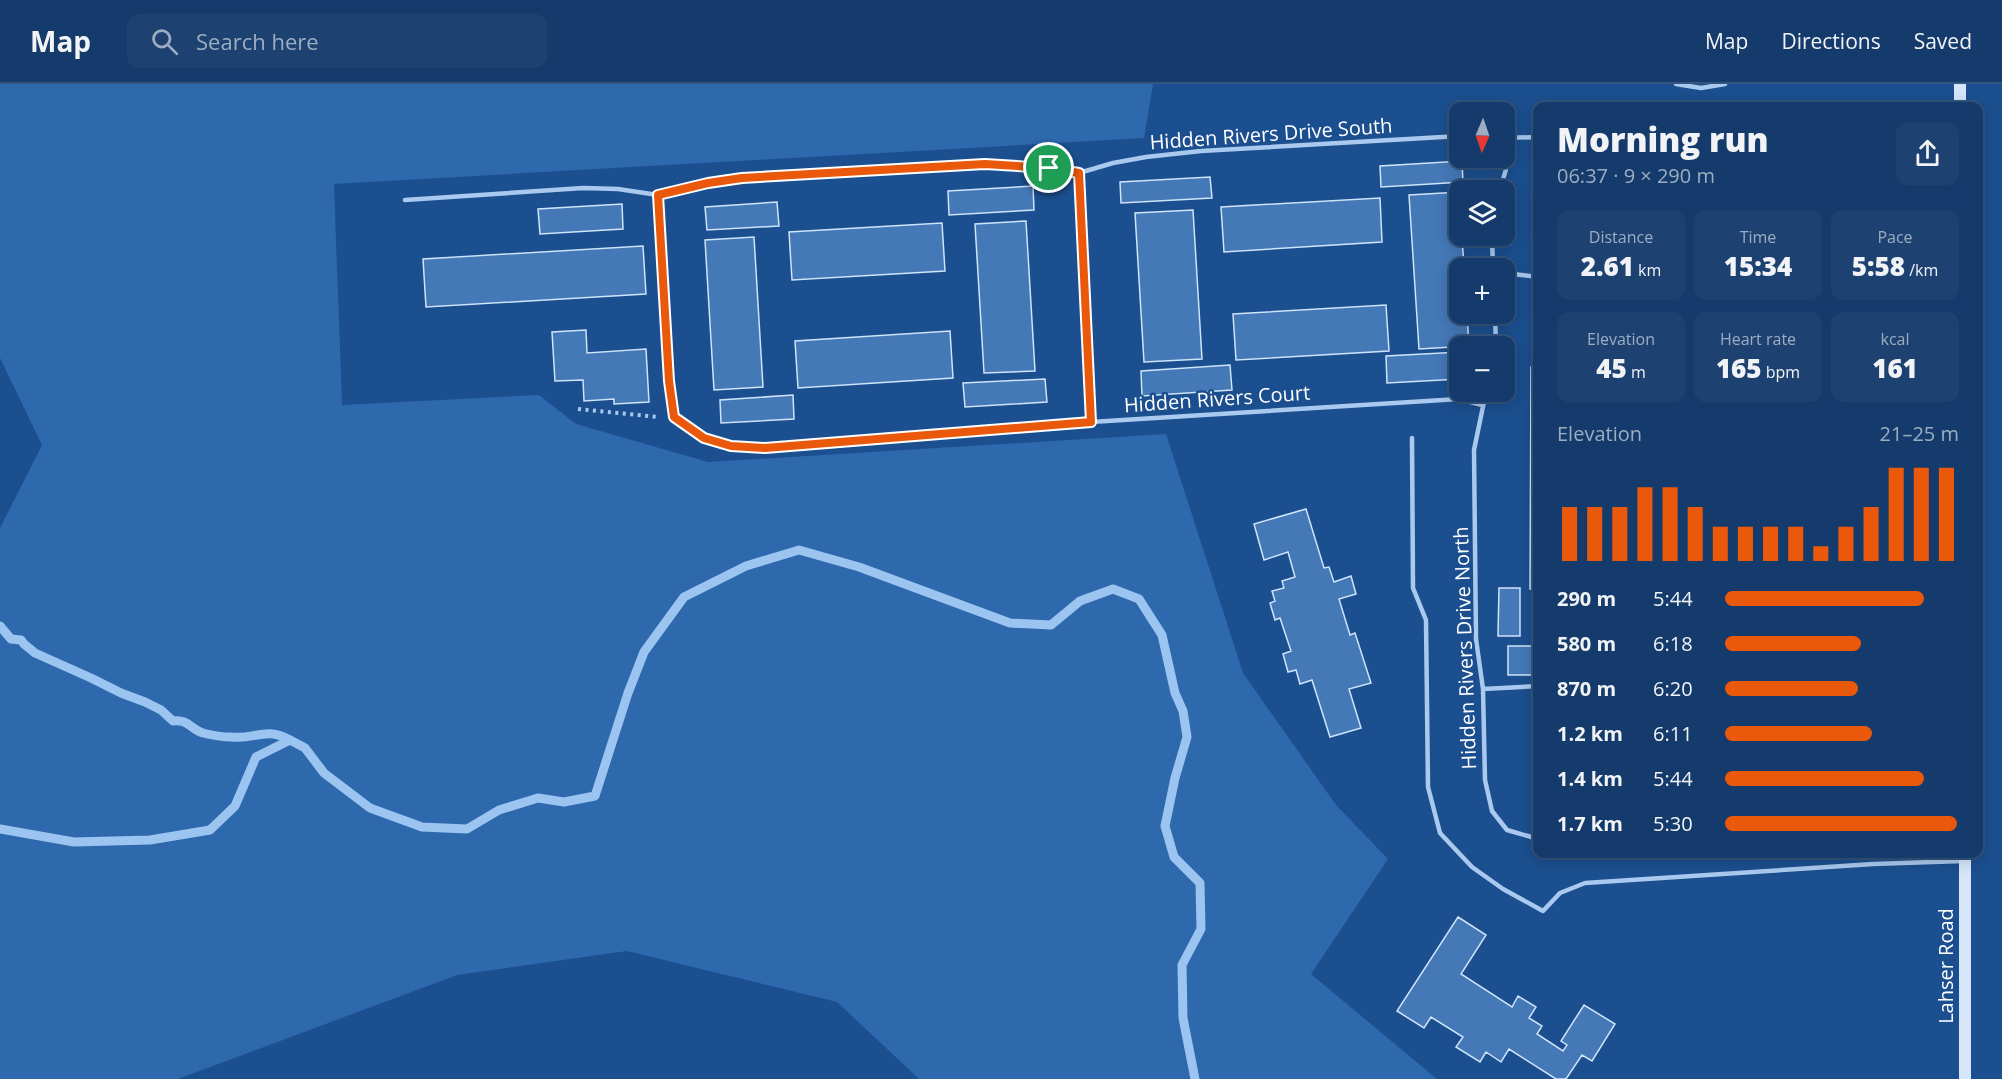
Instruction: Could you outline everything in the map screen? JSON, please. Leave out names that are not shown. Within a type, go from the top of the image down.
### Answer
[{"type":"main road","points":[[1960,84],[1960,102]]},
{"type":"main road","name":"Lahser Road","points":[[1965,858],[1965,1079]]},
{"type":"lane","points":[[1676,84],[1701,88],[1725,84]]},
{"type":"lane","name":"Hidden Rivers Drive South","points":[[405,200],[583,188],[618,189],[658,195],[708,183],[742,178],[931,166],[1023,165],[1079,173],[1146,157],[1201,151],[1449,137]]},
{"type":"lane","points":[[1515,138],[1533,137]]},
{"type":"lane","points":[[1079,173],[1091,422]]},
{"type":"lane","name":"Hidden Rivers Court","points":[[658,195],[669,381],[674,417],[704,438],[731,446],[765,448],[1091,422],[1459,399],[1482,405]]},
{"type":"lane","points":[[1515,274],[1533,276]]},
{"type":"lane","name":"Hidden Rivers Drive North","points":[[1483,402],[1474,450],[1476,639],[1483,689],[1485,780],[1492,811],[1507,830],[1533,838]]},
{"type":"lane","points":[[1413,438],[1413,588],[1426,620],[1428,787],[1440,833],[1472,867],[1503,889],[1543,911],[1560,893],[1585,883],[1952,858]]},
{"type":"lane","points":[[1483,689],[1533,686]]},
{"type":"path","points":[[578,408],[666,418]]},
{"type":"shaded area","points":[[0,84],[1153,84],[1144,138],[334,184],[342,405],[539,395],[576,424],[708,462],[1166,434],[1243,673],[1336,805],[1388,859],[1311,974],[1437,1079],[919,1079],[837,1002],[627,951],[457,975],[178,1079],[0,1079],[0,528],[42,445],[0,358]]},
{"type":"building","points":[[1449,162],[1449,168],[1462,168],[1463,180],[1381,187],[1380,166]]},
{"type":"building","points":[[1210,177],[1212,198],[1121,203],[1120,182]]},
{"type":"building","points":[[1033,186],[1034,210],[949,215],[948,191]]},
{"type":"building","points":[[1449,193],[1449,246],[1463,246],[1463,258],[1449,258],[1449,324],[1468,324],[1468,336],[1449,336],[1449,347],[1419,349],[1409,195]]},
{"type":"building","points":[[1380,198],[1382,242],[1224,252],[1221,207]]},
{"type":"building","points":[[777,202],[779,226],[707,230],[705,207]]},
{"type":"building","points":[[622,204],[623,229],[540,234],[538,209]]},
{"type":"building","points":[[1193,210],[1202,359],[1144,362],[1135,213]]},
{"type":"building","points":[[1026,221],[1035,371],[984,373],[975,224]]},
{"type":"building","points":[[942,223],[945,271],[792,280],[789,232]]},
{"type":"building","points":[[754,237],[763,387],[714,390],[705,240]]},
{"type":"building","points":[[643,246],[646,294],[426,307],[423,259]]},
{"type":"building","points":[[1386,305],[1389,351],[1236,360],[1233,314]]},
{"type":"building","points":[[586,330],[587,353],[646,349],[649,402],[614,404],[614,399],[584,401],[583,380],[555,381],[552,332]]},
{"type":"building","points":[[950,331],[953,378],[798,388],[795,341]]},
{"type":"building","points":[[1449,353],[1449,380],[1387,383],[1386,356]]},
{"type":"building","points":[[1230,365],[1232,390],[1142,396],[1141,371]]},
{"type":"building","points":[[1531,367],[1533,367],[1533,589],[1530,589]]},
{"type":"building","points":[[1045,379],[1047,402],[965,407],[963,383]]},
{"type":"building","points":[[793,395],[794,419],[721,423],[720,400]]},
{"type":"building","points":[[1306,509],[1324,568],[1329,567],[1334,582],[1351,576],[1356,594],[1339,599],[1350,635],[1355,633],[1371,683],[1349,689],[1361,728],[1330,737],[1312,680],[1300,684],[1296,670],[1288,672],[1283,654],[1291,651],[1280,618],[1275,620],[1270,603],[1275,601],[1272,591],[1284,588],[1282,581],[1295,577],[1288,552],[1264,560],[1254,524]]},
{"type":"building","points":[[1499,588],[1520,588],[1520,636],[1498,636]]},
{"type":"building","points":[[1508,646],[1533,646],[1533,675],[1508,675]]},
{"type":"building","points":[[1458,917],[1486,935],[1461,974],[1512,1007],[1518,996],[1536,1007],[1529,1018],[1542,1026],[1537,1034],[1563,1051],[1567,1045],[1561,1041],[1584,1005],[1615,1024],[1592,1061],[1582,1055],[1566,1079],[1556,1079],[1509,1049],[1501,1062],[1486,1052],[1480,1062],[1456,1047],[1463,1037],[1431,1017],[1424,1028],[1397,1011]]},
{"type":"waterway","points":[[0,829],[74,842],[150,840],[210,830],[235,806],[256,757],[290,740],[305,748],[324,773],[370,808],[422,827],[467,829],[499,810],[538,798],[564,802],[595,796],[628,693],[644,652],[684,597],[746,566],[799,550],[859,567],[1010,623],[1051,625],[1080,601],[1113,589],[1139,599],[1162,635],[1175,693],[1183,711],[1187,737],[1175,778],[1165,826],[1174,857],[1200,883],[1201,929],[1182,965],[1183,1018],[1195,1079]]},
{"type":"waterway","points":[[0,626],[11,639],[21,640],[35,653],[145,702],[161,710],[173,721],[183,721],[203,733],[240,737],[274,734],[290,740]]},
{"type":"route","points":[[985,164],[1049,168],[1079,173],[1091,422],[765,448],[731,446],[704,438],[674,417],[669,381],[658,195],[708,183],[742,178],[985,164]]}]
